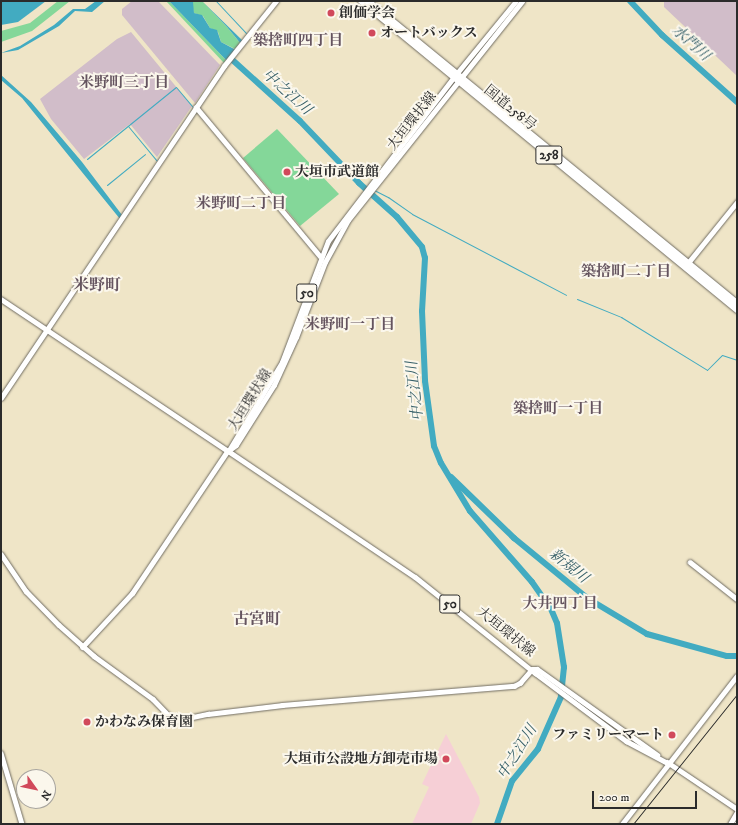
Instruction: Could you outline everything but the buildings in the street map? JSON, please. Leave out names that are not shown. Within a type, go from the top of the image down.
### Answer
[{"type":"highway","name":"国道258号","points":[[361,1],[737,303]]},
{"type":"highway","name":"国道258号","points":[[368,1],[737,310]]},
{"type":"main road","name":"大垣環状線","points":[[516,1],[412,138],[360,202],[333,244],[285,364],[268,393],[228,451],[415,577],[626,741],[669,764],[737,811],[730,824]]},
{"type":"main road","name":"大垣環状線","points":[[457,77],[522,1]]},
{"type":"main road","name":"大垣環状線","points":[[268,393],[282,362],[320,256],[343,218],[360,202]]},
{"type":"street","points":[[1,398],[225,65],[276,1]]},
{"type":"street","points":[[196,107],[320,256]]},
{"type":"street","points":[[688,263],[737,202]]},
{"type":"street","points":[[1,299],[228,451],[133,593],[83,647]]},
{"type":"street","points":[[1,554],[36,603],[83,647],[153,699],[174,721],[208,714],[282,705],[518,685],[532,669]]},
{"type":"street","points":[[690,562],[737,599]]},
{"type":"street","points":[[622,824],[737,676]]},
{"type":"street","points":[[1,752],[22,824]]},
{"type":"shaded area","points":[[132,1],[158,1],[220,65],[195,103],[122,15],[122,9]]},
{"type":"shaded area","points":[[664,1],[737,1],[737,76],[664,7]]},
{"type":"shaded area","points":[[131,32],[192,106],[157,157],[130,124],[84,159],[51,119],[40,99],[117,39]]},
{"type":"shaded area","name":"大垣市公設地方卸売市場","points":[[446,734],[479,797],[480,803],[471,824],[412,824],[429,787],[422,784]]},
{"type":"green space","points":[[58,1],[70,1],[32,31],[1,42],[1,31],[30,23]]},
{"type":"green space","points":[[166,1],[169,1],[226,60],[224,63]]},
{"type":"green space","points":[[191,1],[202,1],[227,27],[240,43],[235,49],[221,42],[218,32],[210,28],[203,16],[194,13]]},
{"type":"green space","name":"大垣市武道館","points":[[277,129],[339,194],[300,226],[243,158]]},
{"type":"water","points":[[1,1],[46,1],[18,22],[1,25]]},
{"type":"water","points":[[96,1],[105,1],[92,12],[75,11],[59,26],[18,50],[1,53],[20,46],[54,25],[73,9],[85,9]]},
{"type":"water","points":[[169,1],[193,2],[194,13],[202,15],[210,28],[217,30],[221,42],[236,50],[227,61]]},
{"type":"water","points":[[202,1],[243,41],[241,44],[227,27]]},
{"type":"water","points":[[1,75],[31,102],[82,162],[122,215],[120,219],[22,98],[1,80]]},
{"type":"waterway","points":[[216,1],[246,33]]},
{"type":"waterway","name":"水門川","points":[[630,1],[662,35],[737,102]]},
{"type":"waterway","name":"中之江川","points":[[227,55],[300,121],[359,183],[397,217],[422,247],[425,258],[422,311],[425,381],[434,446],[441,463],[470,511],[532,582],[551,609],[557,623],[564,667],[561,697],[538,749],[512,781],[497,824]]},
{"type":"waterway","points":[[87,159],[176,87],[193,107]]},
{"type":"waterway","points":[[128,126],[157,161]]},
{"type":"waterway","points":[[107,185],[145,154]]},
{"type":"waterway","name":"中之江川","points":[[359,183],[367,187]]},
{"type":"waterway","points":[[374,190],[388,197],[412,214],[566,295]]},
{"type":"waterway","points":[[577,299],[621,317],[707,370],[722,355],[737,360]]},
{"type":"waterway","name":"新規川","points":[[451,477],[514,538],[587,598],[647,634],[727,656],[737,656]]},
{"type":"railway","points":[[633,824],[737,694]]},
{"type":"place","name":"創価学会","points":[[331,13]]},
{"type":"place","name":"オートバックス","points":[[372,33]]},
{"type":"place","name":"大垣市武道館","points":[[287,172]]},
{"type":"place","name":"かわなみ保育園","points":[[87,722]]},
{"type":"place","name":"ファミリーマート","points":[[672,735]]},
{"type":"place","name":"大垣市公設地方卸売市場","points":[[446,759]]},
{"type":"district","name":"築捨町四丁目","points":[[298,41]]},
{"type":"district","name":"米野町三丁目","points":[[124,83]]},
{"type":"district","name":"米野町二丁目","points":[[241,204]]},
{"type":"district","name":"築捨町二丁目","points":[[626,272]]},
{"type":"district","name":"米野町","points":[[97,285]]},
{"type":"district","name":"米野町一丁目","points":[[350,325]]},
{"type":"district","name":"築捨町一丁目","points":[[558,409]]},
{"type":"district","name":"大井四丁目","points":[[560,604]]},
{"type":"district","name":"古宮町","points":[[257,619]]}]
